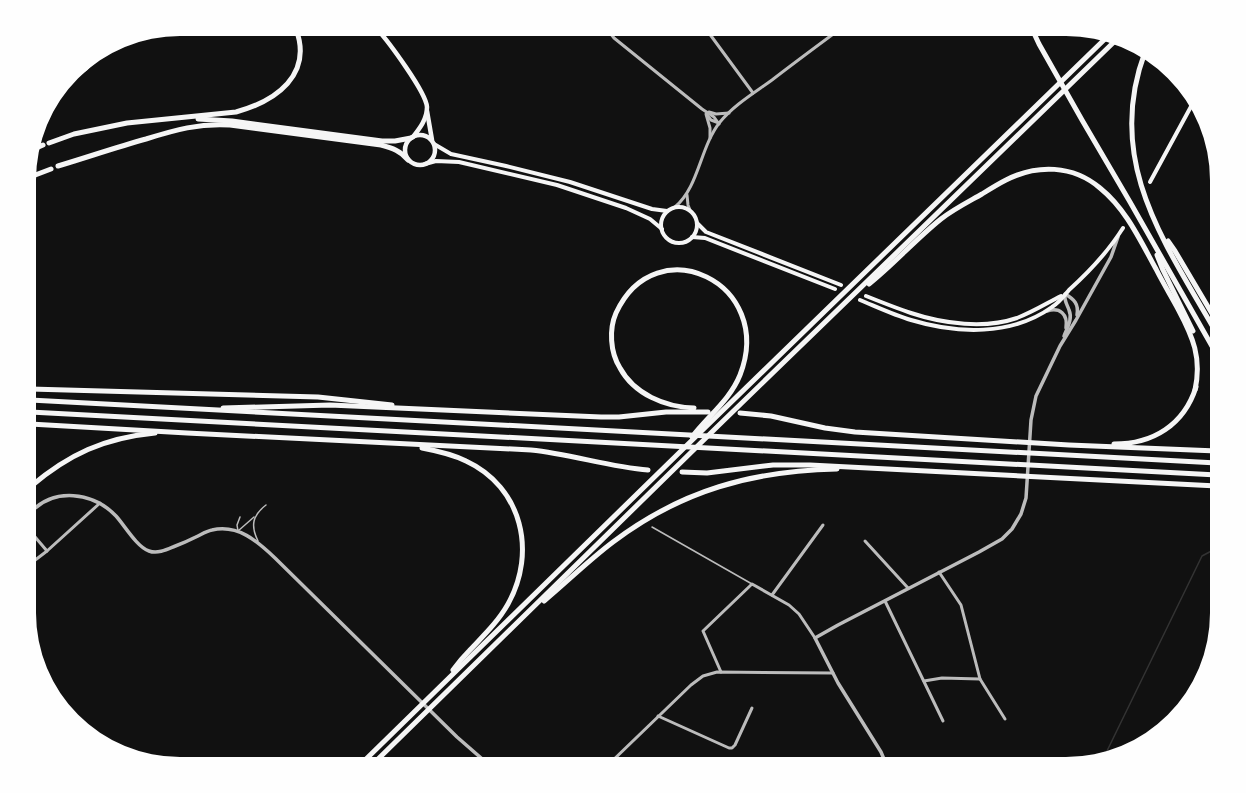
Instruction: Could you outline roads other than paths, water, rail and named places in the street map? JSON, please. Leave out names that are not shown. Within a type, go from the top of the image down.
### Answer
[{"type":"highway","points":[[49,143],[74,134],[115,125],[236,112],[257,106],[274,97],[295,74],[300,54],[299,36]]},
{"type":"highway","points":[[1035,36],[1210,343]]},
{"type":"highway","points":[[368,757],[1103,41]]},
{"type":"highway","points":[[380,757],[1111,44]]},
{"type":"highway","points":[[1143,58],[1134,87],[1132,100],[1131,133],[1139,181],[1158,228],[1210,322]]},
{"type":"highway","points":[[182,118],[232,122],[382,141],[395,141],[412,137]]},
{"type":"highway","points":[[58,166],[130,143],[182,129],[208,125],[230,125],[381,145],[395,150],[405,156],[408,160]]},
{"type":"highway","points":[[36,175],[51,169]]},
{"type":"highway","points":[[841,308],[886,270],[940,220],[960,206],[1007,180],[1027,172],[1053,169],[1070,172],[1086,178],[1100,187],[1115,203],[1130,223],[1181,314],[1192,338],[1198,360],[1198,375],[1195,390]]},
{"type":"highway","points":[[1158,228],[1175,251],[1210,310]]},
{"type":"highway","points":[[1069,445],[1126,443],[1145,440],[1159,434],[1178,418],[1191,400],[1199,380],[1201,367],[1200,352],[1197,341],[1163,270],[1149,236]]},
{"type":"highway","points":[[192,409],[315,405],[601,417],[709,410],[679,406],[654,398],[643,392],[630,383],[624,376],[615,357],[612,344],[612,326],[615,316],[622,301],[628,293],[650,276],[669,270],[685,270],[699,273],[714,280],[721,285],[733,299],[742,315],[746,335],[746,345],[740,376],[731,392],[700,426],[682,450]]},
{"type":"highway","points":[[36,389],[318,397],[457,410]]},
{"type":"highway","points":[[36,400],[1210,463]]},
{"type":"highway","points":[[36,412],[1210,475]]},
{"type":"highway","points":[[740,413],[771,416],[825,428],[855,432],[1210,452]]},
{"type":"highway","points":[[36,424],[543,451],[615,466],[648,470]]},
{"type":"highway","points":[[36,482],[49,471],[83,451],[113,440],[142,435],[187,433]]},
{"type":"highway","points":[[376,443],[435,450],[448,453],[468,461],[486,473],[501,487],[512,505],[520,523],[522,539],[521,567],[517,584],[508,605],[494,625],[468,652],[440,687]]},
{"type":"highway","points":[[682,472],[707,473],[791,464],[1210,486]]},
{"type":"highway","points":[[517,623],[561,587],[578,570],[628,531],[675,504],[695,495],[745,479],[783,472],[838,469],[891,469]]},
{"type":"main road","points":[[383,36],[424,96],[435,152],[430,161],[425,164]]},
{"type":"main road","points":[[427,107],[422,125],[408,141],[405,151],[408,160],[413,164],[419,165],[436,161],[459,162],[557,185],[626,208],[650,219],[662,230],[668,239],[676,242],[686,241],[692,237],[695,233],[697,223]]},
{"type":"main road","points":[[1150,182],[1191,107]]},
{"type":"main road","points":[[412,137],[422,135],[428,137],[433,143],[450,154],[570,182],[652,209],[667,211]]},
{"type":"main road","points":[[662,230],[662,219],[667,211],[675,207],[685,208],[690,210],[697,223],[706,232],[841,285]]},
{"type":"main road","points":[[860,300],[913,321],[940,327],[965,330],[986,330],[1010,327],[1028,320],[1053,307],[1097,264],[1123,228]]},
{"type":"main road","points":[[692,237],[705,238],[835,289]]},
{"type":"main road","points":[[866,296],[907,312],[925,317],[957,323],[979,324],[1000,322],[1017,318],[1065,294]]},
{"type":"street","points":[[612,36],[707,113],[711,120],[719,124]]},
{"type":"street","points":[[711,36],[753,93]]},
{"type":"street","points":[[675,207],[687,195],[710,138],[719,124],[729,113],[753,93],[830,36]]},
{"type":"street","points":[[707,113],[729,113]]},
{"type":"street","points":[[707,113],[710,138]]},
{"type":"street","points":[[687,195],[690,210]]},
{"type":"street","points":[[1060,346],[1111,257],[1118,236]]},
{"type":"street","points":[[1065,294],[1076,301],[1078,312],[1076,320]]},
{"type":"street","points":[[815,638],[979,552],[1008,534],[1012,529],[1021,514],[1026,498],[1028,485],[1030,431],[1036,396],[1060,346],[1070,320],[1070,312],[1065,302],[1065,294]]},
{"type":"street","points":[[1046,311],[1056,309],[1064,315],[1067,324],[1063,338]]},
{"type":"street","points":[[36,507],[47,500],[70,495],[80,496],[100,503],[116,516],[141,546],[149,551],[156,552],[166,550],[211,530],[222,529],[238,531],[247,535],[258,543],[457,737],[480,757]]},
{"type":"street","points":[[36,559],[100,503]]},
{"type":"street","points":[[772,595],[823,525]]},
{"type":"street","points":[[36,538],[47,551]]},
{"type":"street","points":[[865,541],[908,588]]},
{"type":"street","points":[[939,572],[961,605],[980,679],[1005,719]]},
{"type":"street","points":[[722,672],[704,631],[752,584],[789,605],[799,614],[815,638],[838,683],[883,757]]},
{"type":"street","points":[[884,601],[943,721]]},
{"type":"street","points":[[616,757],[691,685],[703,676],[722,672],[833,673]]},
{"type":"street","points":[[924,681],[942,678],[980,679]]},
{"type":"street","points":[[658,716],[732,748],[735,745],[752,708]]},
{"type":"lane","points":[[238,531],[266,505]]},
{"type":"lane","points":[[255,515],[253,523],[254,532],[258,543]]},
{"type":"lane","points":[[238,531],[237,525],[240,516]]},
{"type":"lane","points":[[652,527],[752,584]]},
{"type":"waterway","points":[[1107,751],[1202,556],[1210,552]]}]
